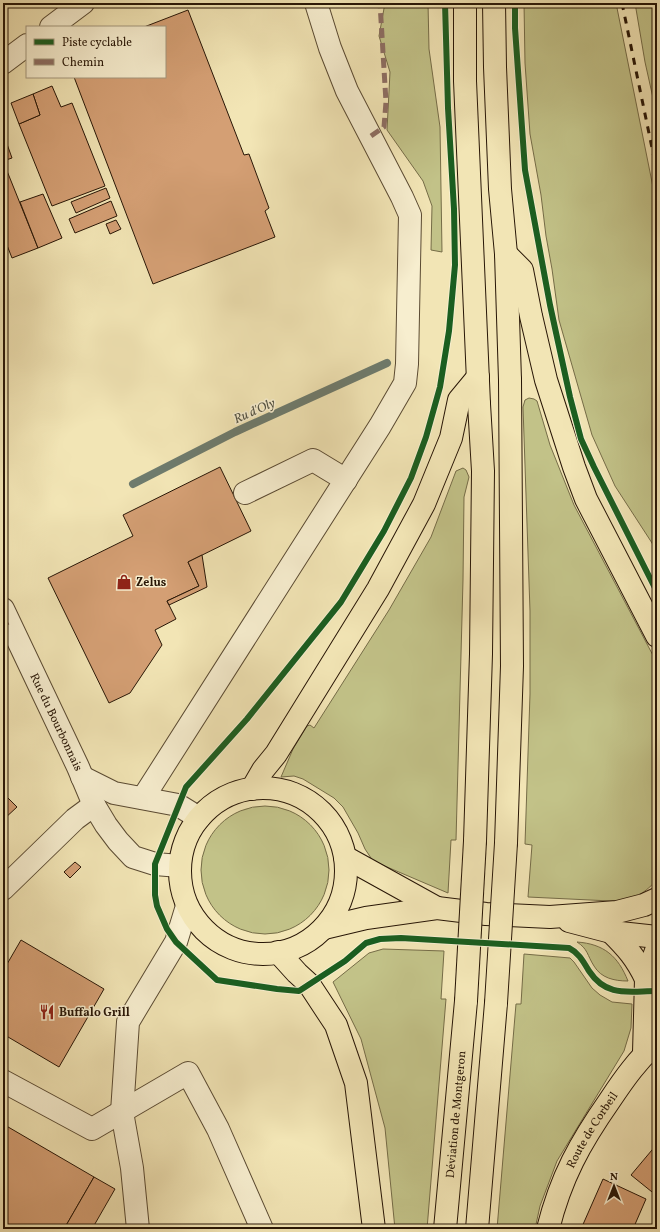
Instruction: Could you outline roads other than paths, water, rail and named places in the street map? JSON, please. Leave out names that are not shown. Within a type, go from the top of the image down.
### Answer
[{"type":"main road","name":"Déviation de Montgeron","points":[[445,1229],[466,1001],[475,841],[481,654],[483,471],[465,81],[465,3]]},
{"type":"main road","points":[[477,1229],[496,1003],[506,843],[512,666],[510,380],[506,254],[500,189],[494,3]]},
{"type":"main road","points":[[506,254],[522,270],[546,380],[586,499],[657,636]]},
{"type":"main road","points":[[252,788],[280,748],[378,589],[424,504],[451,438],[459,400],[478,377]]},
{"type":"main road","points":[[252,788],[278,789],[302,797],[322,812],[337,833],[345,857],[346,882],[343,895],[332,918],[324,928],[303,944],[278,952],[257,954],[235,949],[215,939],[199,924],[187,906],[181,887],[180,866],[185,843],[189,833],[199,818],[214,804],[232,794],[252,788]]},
{"type":"main road","points":[[345,857],[437,908]]},
{"type":"main road","points":[[324,928],[366,918],[437,908],[486,914],[550,917],[617,912],[644,905],[657,899]]},
{"type":"main road","points":[[657,914],[657,929]]},
{"type":"main road","points":[[550,917],[611,932],[657,937]]},
{"type":"main road","points":[[611,932],[639,963],[646,979],[651,1048]]},
{"type":"main road","points":[[646,979],[657,948]]},
{"type":"main road","points":[[278,952],[309,984],[336,1025],[356,1083],[374,1229]]},
{"type":"main road","name":"Route de Corbeil","points":[[548,1229],[553,1207],[561,1184],[575,1154],[593,1124],[625,1078],[651,1048]]},
{"type":"street","points":[[52,26],[83,3]]},
{"type":"street","points":[[143,798],[391,409],[405,383],[407,364],[410,215],[399,190],[347,91],[330,48],[316,3]]},
{"type":"street","points":[[3,63],[26,46]]},
{"type":"street","points":[[245,493],[313,460],[346,480]]},
{"type":"street","name":"Rue du Bourbonnais","points":[[3,609],[82,777],[114,793],[178,805],[199,818]]},
{"type":"street","points":[[82,777],[94,805],[118,841],[133,857],[155,864],[180,866]]},
{"type":"street","points":[[3,889],[75,819],[94,805]]},
{"type":"street","points":[[124,1229],[137,1219],[132,1168],[122,1112],[128,1022],[176,942],[187,906]]},
{"type":"street","points":[[3,1081],[92,1129],[188,1073],[218,1128],[262,1229]]},
{"type":"waterway","name":"Ru d'Oly","points":[[133,484],[235,432],[387,363]]},
{"type":"railway","points":[[622,3],[657,172]]},
{"type":"place","name":"Zelus","points":[[124,582]]},
{"type":"place","name":"Buffalo Grill","points":[[47,1012]]}]
